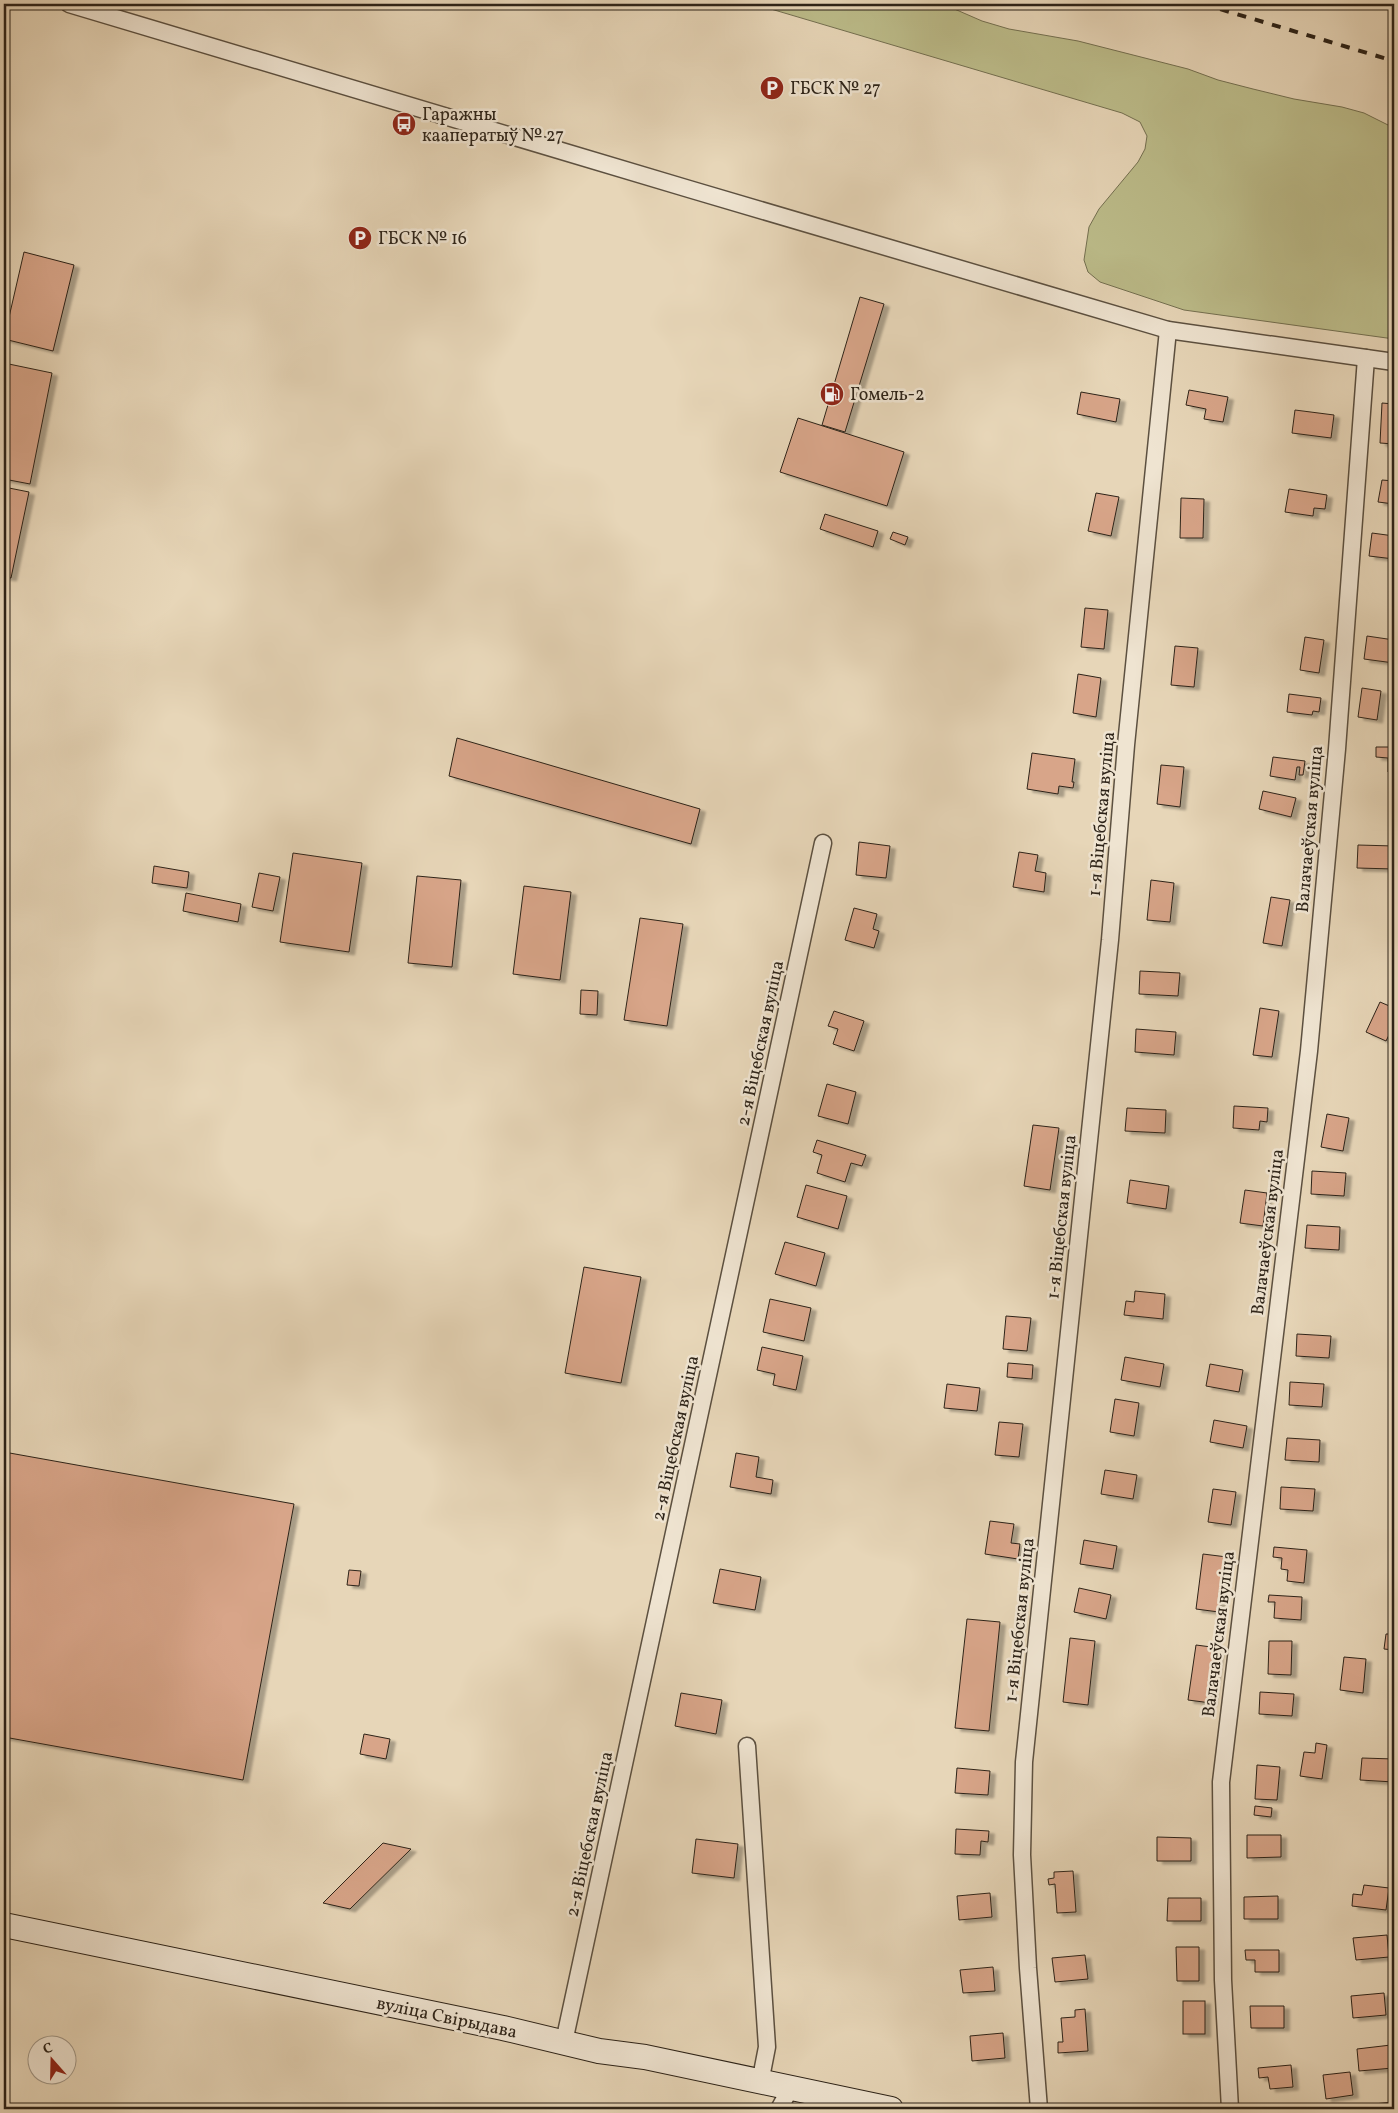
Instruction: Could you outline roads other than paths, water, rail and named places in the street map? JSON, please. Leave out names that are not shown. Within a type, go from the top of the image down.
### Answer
[{"type":"main road","name":"вуліца Свірыдава","points":[[4,1925],[564,2042],[599,2051],[645,2057],[760,2083],[784,2099],[891,2109]]},
{"type":"street","points":[[69,4],[688,190],[1168,330],[1394,362]]},
{"type":"street","name":"1-я Віцебская вуліца","points":[[1039,2109],[1028,1968],[1022,1855],[1024,1762],[1110,940],[1127,736],[1168,330]]},
{"type":"street","name":"Валачаеўская вуліца","points":[[1230,2109],[1223,1980],[1221,1782],[1309,1051],[1337,749],[1366,358]]},
{"type":"street","name":"2-я Віцебская вуліца","points":[[564,2042],[823,843]]},
{"type":"street","points":[[747,1746],[767,2047],[760,2083]]},
{"type":"railway","points":[[1203,4],[1394,61]]},
{"type":"place","name":"ГБСК № 27","points":[[772,88]]},
{"type":"place","name":"Гаражны кааператыў № 27","points":[[404,124]]},
{"type":"place","name":"ГБСК № 16","points":[[360,238]]},
{"type":"place","name":"Гомель-2","points":[[832,394]]}]
